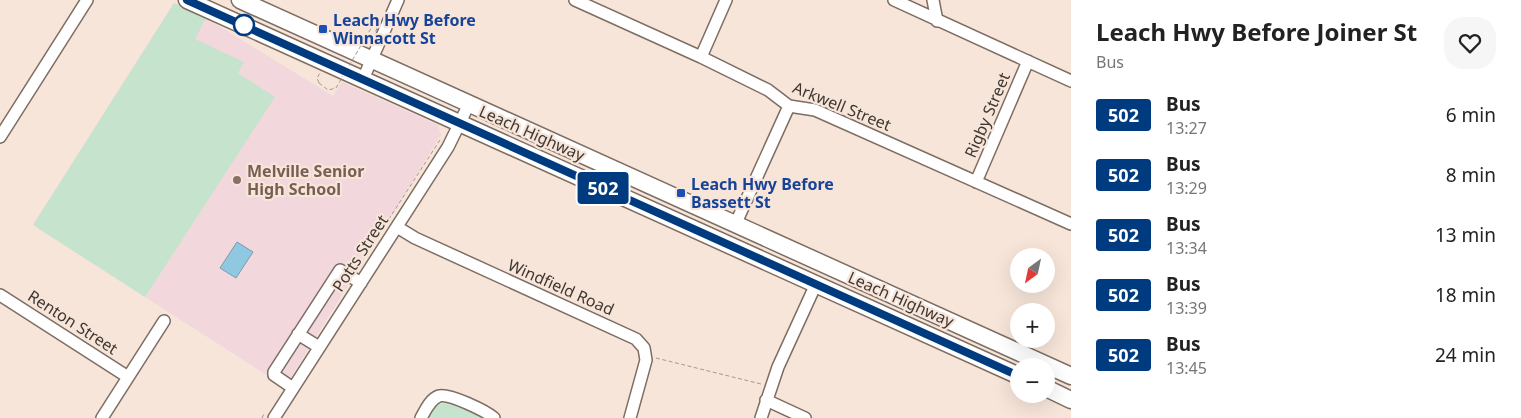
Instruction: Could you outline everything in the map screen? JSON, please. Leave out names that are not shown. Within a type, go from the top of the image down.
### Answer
[{"type":"highway","name":"Leach Highway","points":[[187,0],[1010,372]]},
{"type":"highway","name":"Leach Highway","points":[[240,0],[1071,376]]},
{"type":"highway","points":[[1055,392],[1071,400]]},
{"type":"street","points":[[0,137],[87,0]]},
{"type":"street","points":[[363,79],[398,0]]},
{"type":"street","name":"Arkwell Street","points":[[576,0],[768,90],[790,106],[815,110],[1071,224]]},
{"type":"street","points":[[701,57],[726,0]]},
{"type":"street","points":[[894,0],[1071,81]]},
{"type":"street","points":[[933,0],[937,21]]},
{"type":"street","name":"Rigby Street","points":[[976,182],[1028,61]]},
{"type":"street","name":"Potts Street","points":[[270,414],[293,388],[361,283],[448,147],[469,104]]},
{"type":"street","points":[[736,225],[790,106]]},
{"type":"street","name":"Windfield Road","points":[[397,226],[415,238],[636,338],[644,348],[645,357]]},
{"type":"street","points":[[293,388],[274,375],[298,334],[340,270],[361,283]]},
{"type":"street","points":[[761,418],[770,386],[816,284]]},
{"type":"street","name":"Renton Street","points":[[0,294],[128,377]]},
{"type":"street","points":[[102,418],[164,321]]},
{"type":"street","points":[[298,334],[319,347]]},
{"type":"street","points":[[630,418],[645,357]]},
{"type":"street","points":[[421,418],[431,402],[439,396],[449,397],[488,413],[494,418]]},
{"type":"street","points":[[766,400],[805,418]]},
{"type":"path","points":[[324,72],[319,74],[317,78],[319,84],[328,90],[336,88],[374,25],[377,28],[374,36]]},
{"type":"path","points":[[379,235],[443,135]]},
{"type":"path","points":[[645,357],[652,357],[770,386]]},
{"type":"path","points":[[262,418],[270,414]]},
{"type":"shaded area","name":"Melville Senior High School","points":[[174,3],[206,18],[333,96],[342,82],[438,125],[441,135],[285,387],[33,225]]},
{"type":"green space","points":[[174,3],[206,18],[195,39],[244,62],[238,73],[275,97],[145,297],[33,225]]},
{"type":"green space","points":[[448,402],[486,418],[426,418],[436,405]]},
{"type":"water","points":[[237,242],[253,252],[236,278],[220,268]]},
{"type":"bus line","name":"502","points":[[187,0],[1010,372]]},
{"type":"place","name":"Leach Hwy Before Winnacott St","points":[[323,29]]},
{"type":"place","name":"Melville Senior High School","points":[[237,180]]},
{"type":"place","name":"Leach Hwy Before Bassett St","points":[[681,193]]}]
